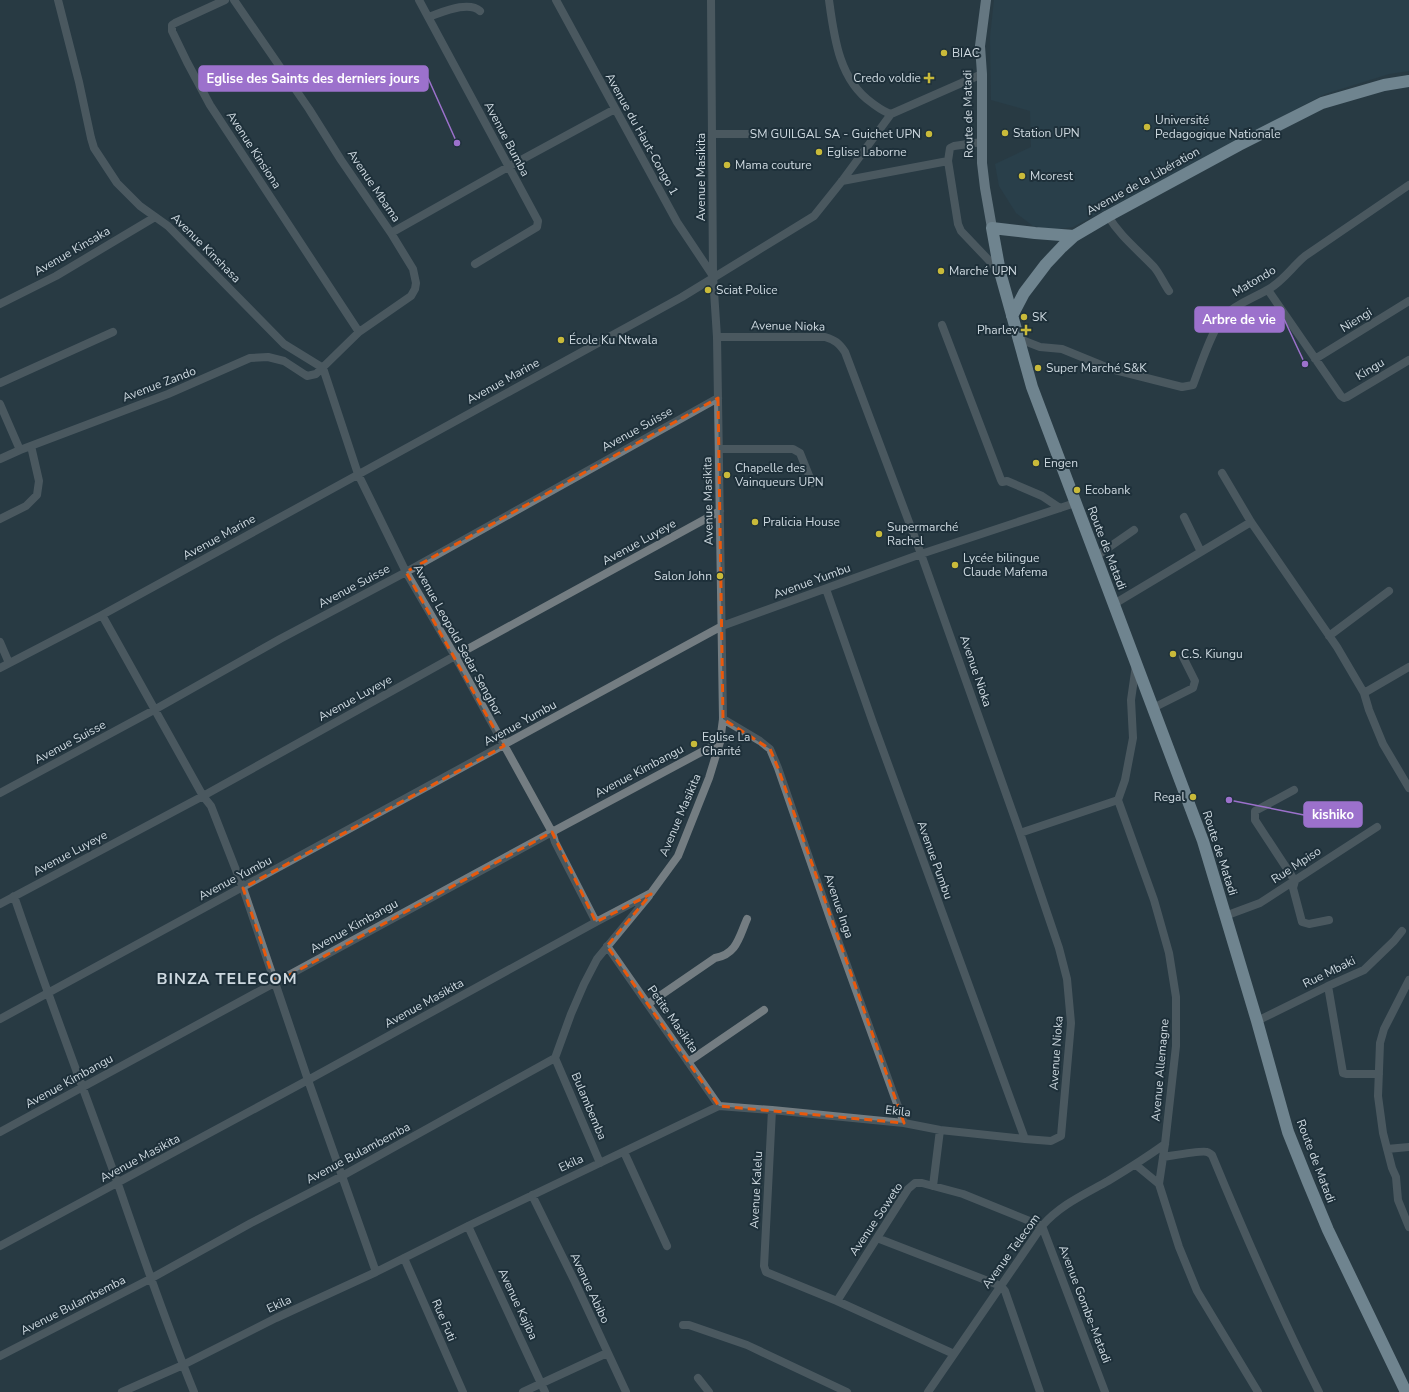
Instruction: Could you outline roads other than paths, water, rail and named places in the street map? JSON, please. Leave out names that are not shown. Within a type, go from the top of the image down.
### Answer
[{"type":"highway","name":"Avenue de la Libération","points":[[1012,316],[1024,293],[1046,264],[1074,236],[1239,145],[1322,103],[1384,85],[1409,81]]},
{"type":"highway","points":[[992,228],[1074,236]]},
{"type":"highway","name":"Route de Matadi","points":[[992,228],[1000,272],[1017,338],[1032,387],[1203,841],[1257,1021],[1288,1132],[1328,1230],[1406,1392]]},
{"type":"main road","name":"Route de Matadi","points":[[986,0],[980,46],[982,74],[982,163],[992,228]]},
{"type":"street","name":"Avenue Kinshasa","points":[[58,0],[94,148],[122,188],[140,206],[168,226],[284,344],[324,368]]},
{"type":"street","name":"Avenue Kinsiona","points":[[225,0],[175,23],[172,25],[172,31],[210,105],[359,332]]},
{"type":"street","name":"Avenue Mbama","points":[[234,0],[309,109],[341,160],[391,233],[412,268],[415,277],[415,289],[411,296],[359,332],[324,368]]},
{"type":"street","name":"Avenue Bumba","points":[[418,0],[537,218],[537,227],[475,264]]},
{"type":"street","name":"Avenue du Haut-Congo 1","points":[[556,0],[677,222],[713,277]]},
{"type":"street","name":"Avenue Masikita","points":[[0,1246],[118,1184],[596,922],[651,894],[678,856],[720,742],[723,719],[717,337],[713,277],[712,0]]},
{"type":"street","points":[[829,0],[832,26],[843,66],[852,84],[861,94],[885,112],[891,114],[982,74]]},
{"type":"street","points":[[428,17],[465,6],[476,7],[480,11]]},
{"type":"street","points":[[391,233],[615,109]]},
{"type":"street","name":"Avenue Marine","points":[[0,668],[102,615],[682,297],[814,216],[842,181],[891,114]]},
{"type":"street","points":[[712,134],[765,134]]},
{"type":"street","points":[[982,142],[954,146],[950,148],[948,161],[958,224],[961,231],[1000,272]]},
{"type":"street","points":[[842,181],[948,161]]},
{"type":"street","name":"Matondo","points":[[1017,338],[1040,348],[1062,349],[1111,369],[1182,387],[1193,385],[1217,325],[1225,316],[1249,298],[1268,290],[1282,281],[1305,256],[1408,187]]},
{"type":"street","points":[[1108,216],[1114,226],[1128,242],[1155,269],[1169,292]]},
{"type":"street","name":"Avenue Kinsaka","points":[[0,304],[56,276],[155,217]]},
{"type":"street","points":[[1268,290],[1316,359]]},
{"type":"street","name":"Niengi","points":[[1316,359],[1409,301]]},
{"type":"street","points":[[942,325],[1002,482],[1006,481],[1042,496],[1060,508]]},
{"type":"street","points":[[0,383],[113,332]]},
{"type":"street","name":"Avenue Nioka","points":[[717,337],[825,337],[840,344],[845,352],[921,554],[1020,833],[1059,948],[1070,998],[1071,1023],[1061,1136]]},
{"type":"street","name":"Avenue Zando","points":[[0,459],[168,394],[250,358],[268,357],[284,361],[307,376],[316,374],[324,368]]},
{"type":"street","name":"Kingu","points":[[1316,359],[1341,396],[1344,398],[1409,360]]},
{"type":"street","points":[[324,368],[358,474]]},
{"type":"street","name":"Avenue Suisse","points":[[0,793],[406,572],[718,398]]},
{"type":"street","points":[[0,404],[20,450]]},
{"type":"street","points":[[0,519],[26,506],[37,495],[39,481],[31,446]]},
{"type":"street","points":[[719,449],[793,450],[800,453],[812,483]]},
{"type":"street","name":"Avenue Leopold Sedar Senghor","points":[[358,474],[406,572],[455,656],[552,832],[555,842],[596,922]]},
{"type":"street","points":[[1222,474],[1251,522],[1330,636],[1364,693],[1369,710],[1383,744],[1409,788]]},
{"type":"street","name":"Avenue Yumbu","points":[[0,1019],[722,626],[921,554],[1075,503]]},
{"type":"street","name":"Avenue Luyeye","points":[[0,904],[203,796],[720,511]]},
{"type":"street","points":[[1184,517],[1201,552]]},
{"type":"street","points":[[1114,604],[1251,522]]},
{"type":"street","points":[[1095,557],[1134,530]]},
{"type":"street","name":"Avenue Pumbu","points":[[826,589],[873,724],[1025,1139]]},
{"type":"street","points":[[1330,636],[1389,591]]},
{"type":"street","points":[[102,615],[203,796],[211,806],[243,888],[308,1080],[376,1272]]},
{"type":"street","points":[[0,642],[9,663]]},
{"type":"street","points":[[1153,708],[1193,688],[1195,681],[1183,657]]},
{"type":"street","points":[[1020,833],[1118,800],[1125,780],[1132,738],[1131,700],[1136,664]]},
{"type":"street","points":[[1364,693],[1409,667]]},
{"type":"street","name":"Avenue Inga","points":[[723,719],[760,741],[770,750],[778,768],[904,1123]]},
{"type":"street","name":"Avenue Kimbangu","points":[[0,1132],[720,742]]},
{"type":"street","points":[[1294,790],[1255,811],[1254,817],[1295,881],[1294,888],[1302,922],[1309,924],[1329,920]]},
{"type":"street","name":"Avenue Allemagne","points":[[1118,800],[1154,900],[1169,953],[1176,997],[1176,1046],[1159,1184],[1179,1247],[1196,1291],[1258,1392]]},
{"type":"street","name":"Rue Mpiso","points":[[1225,916],[1260,903],[1377,827]]},
{"type":"street","points":[[555,1058],[560,1048],[571,1014],[597,959],[651,894]]},
{"type":"street","points":[[14,896],[118,1184],[150,1279],[194,1392]]},
{"type":"street","points":[[648,1004],[715,958],[726,955],[732,951],[747,919]]},
{"type":"street","name":"Rue Mbaki","points":[[1257,1021],[1364,970],[1394,941],[1402,930]]},
{"type":"street","name":"Petite Masikita","points":[[607,946],[719,1106]]},
{"type":"street","points":[[1409,980],[1384,1029],[1380,1043],[1378,1096],[1383,1133],[1396,1178],[1398,1200],[1409,1227]]},
{"type":"street","points":[[1328,986],[1343,1073],[1379,1074]]},
{"type":"street","points":[[688,1062],[764,1010]]},
{"type":"street","name":"Bulambemba","points":[[555,1058],[600,1163]]},
{"type":"street","name":"Avenue Bulambemba","points":[[0,1356],[150,1279],[251,1223],[342,1176],[555,1058]]},
{"type":"street","name":"Ekila","points":[[122,1392],[183,1365],[276,1318],[376,1272],[532,1195],[719,1106],[904,1123],[940,1130],[1025,1139],[1051,1141],[1061,1136]]},
{"type":"street","name":"Avenue Kalelu","points":[[772,1110],[764,1266],[766,1272],[837,1301]]},
{"type":"street","points":[[933,1186],[940,1130]]},
{"type":"street","name":"Avenue Telecom","points":[[928,1392],[1042,1226],[1072,1201],[1136,1165],[1165,1144]]},
{"type":"street","points":[[1387,1149],[1409,1147]]},
{"type":"street","points":[[1163,1157],[1202,1151],[1208,1152],[1212,1156],[1250,1247],[1291,1338],[1318,1392]]},
{"type":"street","points":[[624,1152],[667,1246]]},
{"type":"street","points":[[1136,1165],[1159,1184]]},
{"type":"street","name":"Avenue Soweto","points":[[837,1301],[908,1189],[915,1183],[922,1183],[963,1194],[1042,1226]]},
{"type":"street","name":"Avenue Abibo","points":[[532,1195],[575,1282],[626,1392]]},
{"type":"street","name":"Avenue Kajiba","points":[[468,1226],[545,1392]]},
{"type":"street","name":"Avenue Gombe-Matadi","points":[[1042,1226],[1106,1392]]},
{"type":"street","points":[[877,1238],[1001,1286],[1005,1291],[1040,1392]]},
{"type":"street","name":"Rue Futi","points":[[404,1258],[463,1392]]},
{"type":"street","points":[[837,1301],[954,1354]]},
{"type":"street","points":[[683,1325],[689,1325],[747,1345],[847,1392]]},
{"type":"street","points":[[523,1392],[607,1353]]},
{"type":"street","points":[[698,1378],[709,1392]]},
{"type":"place","name":"BIAC","points":[[944,53]]},
{"type":"place","name":"Credo voldie","points":[[929,78]]},
{"type":"place","name":"Université Pedagogique Nationale","points":[[1147,127]]},
{"type":"place","name":"Station UPN","points":[[1005,133]]},
{"type":"place","name":"SM GUILGAL SA - Guichet UPN","points":[[929,134]]},
{"type":"place","name":"Eglise des Saints des derniers jours","points":[[457,143]]},
{"type":"place","name":"Eglise Laborne","points":[[819,152]]},
{"type":"place","name":"Mama couture","points":[[727,165]]},
{"type":"place","name":"Mcorest","points":[[1022,176]]},
{"type":"place","name":"Marché UPN","points":[[941,271]]},
{"type":"place","name":"Sciat Police","points":[[708,290]]},
{"type":"place","name":"SK","points":[[1024,317]]},
{"type":"place","name":"Pharlev","points":[[1026,330]]},
{"type":"place","name":"École Ku Ntwala","points":[[561,340]]},
{"type":"place","name":"Arbre de vie","points":[[1305,364]]},
{"type":"place","name":"Super Marché S&K","points":[[1038,368]]},
{"type":"place","name":"Engen","points":[[1036,463]]},
{"type":"place","name":"Chapelle des Vainqueurs UPN","points":[[727,475]]},
{"type":"place","name":"Ecobank","points":[[1077,490]]},
{"type":"place","name":"Pralicia House","points":[[755,522]]},
{"type":"place","name":"Supermarché Rachel","points":[[879,534]]},
{"type":"place","name":"Lycée bilingue Claude Mafema","points":[[955,565]]},
{"type":"place","name":"Salon John","points":[[720,576]]},
{"type":"place","name":"C.S. Kiungu","points":[[1173,654]]},
{"type":"place","name":"Eglise La Charité","points":[[694,744]]},
{"type":"place","name":"Regal","points":[[1193,797]]},
{"type":"place","name":"kishiko","points":[[1229,800]]},
{"type":"district","name":"BINZA TELECOM","points":[[227,979]]}]
